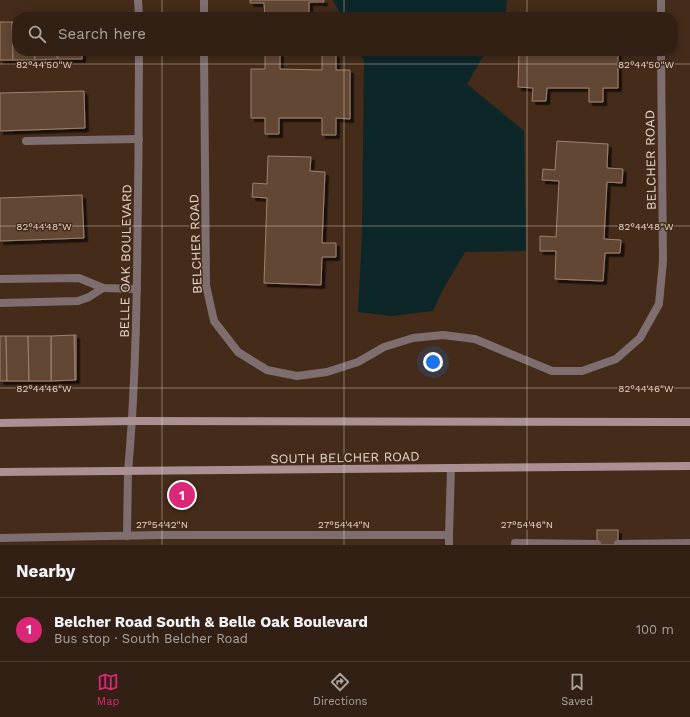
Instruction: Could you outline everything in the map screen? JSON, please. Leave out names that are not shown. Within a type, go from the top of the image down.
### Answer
[{"type":"main road","points":[[0,423],[133,421],[690,422]]},
{"type":"main road","name":"SOUTH BELCHER ROAD","points":[[0,472],[690,466]]},
{"type":"street","points":[[138,0],[139,12]]},
{"type":"street","points":[[204,0],[204,12]]},
{"type":"street","points":[[661,0],[661,12]]},
{"type":"street","name":"BELLE OAK BOULEVARD","points":[[127,536],[128,471],[133,421],[140,139],[139,56]]},
{"type":"street","name":"BELCHER ROAD","points":[[204,56],[206,285],[214,321],[238,352],[267,370],[297,376],[327,372],[358,362],[384,347],[413,338],[443,335],[475,339],[552,371],[582,371],[616,359],[640,338],[659,304],[664,261],[661,56]]},
{"type":"street","points":[[26,141],[140,139]]},
{"type":"street","points":[[0,279],[79,278],[103,288],[136,289]]},
{"type":"street","points":[[0,303],[78,301],[89,297],[103,288]]},
{"type":"street","points":[[449,545],[451,468]]},
{"type":"street","points":[[0,538],[449,535]]},
{"type":"street","points":[[515,543],[597,544]]},
{"type":"street","points":[[618,544],[690,543]]},
{"type":"water","points":[[333,0],[507,0],[506,12],[339,12]]},
{"type":"water","points":[[362,56],[483,56],[467,84],[524,131],[526,251],[465,252],[442,291],[433,311],[391,316],[358,312],[362,234],[364,61]]},
{"type":"building","points":[[250,0],[324,0],[324,2],[309,2],[309,12],[265,12],[264,3],[250,3]]},
{"type":"building","points":[[0,22],[12,22],[13,60],[0,60]]},
{"type":"building","points":[[13,56],[35,56],[35,60],[13,60]]},
{"type":"building","points":[[35,56],[57,56],[57,59],[35,60]]},
{"type":"building","points":[[58,56],[82,56],[82,59],[58,59]]},
{"type":"building","points":[[265,56],[280,56],[280,69],[322,70],[322,56],[336,56],[336,70],[350,70],[350,119],[336,118],[336,135],[322,135],[322,118],[279,118],[279,134],[265,134],[265,118],[251,118],[251,69],[265,69]]},
{"type":"building","points":[[519,56],[618,56],[618,88],[603,88],[603,102],[589,102],[589,88],[547,88],[546,101],[532,101],[533,88],[518,87]]},
{"type":"building","points":[[84,91],[85,128],[0,131],[0,93]]},
{"type":"building","points":[[557,141],[608,144],[607,168],[623,169],[622,183],[607,182],[604,239],[621,240],[620,253],[605,253],[603,281],[555,279],[556,251],[540,251],[540,236],[556,237],[559,181],[542,180],[543,169],[555,170]]},
{"type":"building","points":[[268,156],[311,157],[310,171],[325,172],[322,243],[336,243],[336,257],[322,257],[321,285],[264,283],[267,198],[252,197],[253,183],[267,184]]},
{"type":"building","points":[[82,195],[84,238],[0,241],[0,198]]},
{"type":"building","points":[[74,335],[76,335],[76,380],[75,380]]},
{"type":"building","points":[[74,335],[75,380],[51,381],[51,336]]},
{"type":"building","points":[[0,336],[6,336],[7,381],[0,381]]},
{"type":"building","points":[[6,336],[28,336],[29,381],[7,381]]},
{"type":"building","points":[[28,336],[51,336],[51,381],[29,381]]},
{"type":"building","points":[[597,530],[618,530],[618,545],[597,545]]},
{"type":"place","name":"Belcher Road South & Belle Oak Boulevard","points":[[182,495]]}]
